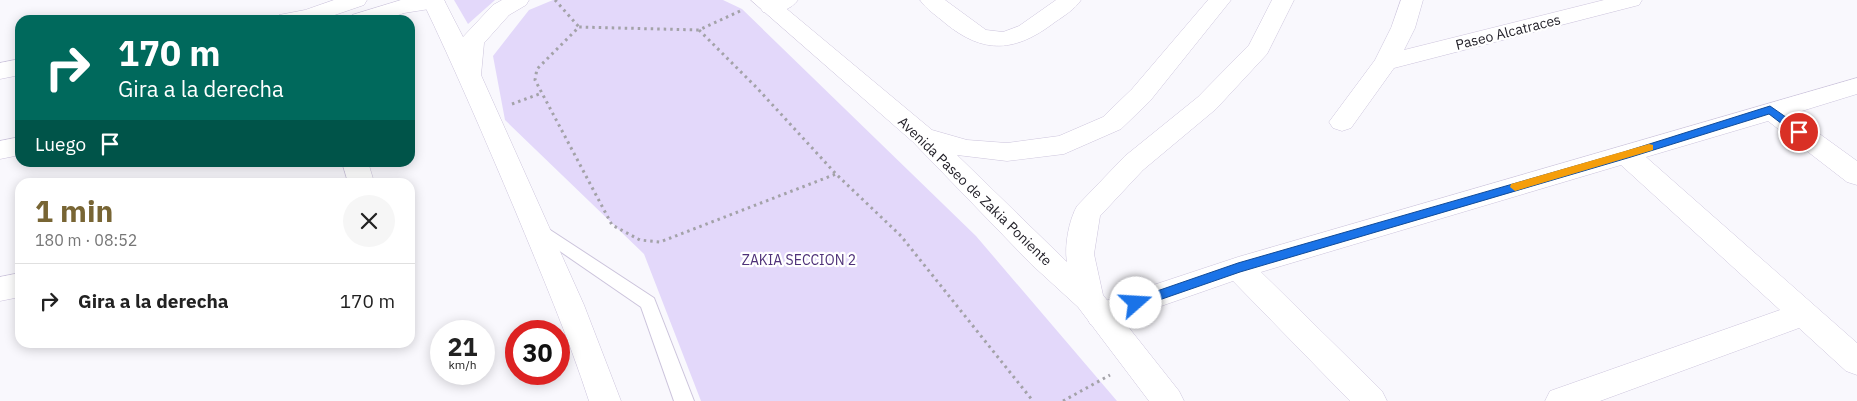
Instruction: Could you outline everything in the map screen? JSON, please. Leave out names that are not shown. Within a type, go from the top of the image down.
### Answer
[{"type":"street","points":[[302,14],[356,0]]},
{"type":"street","points":[[469,78],[472,42],[501,10],[518,0]]},
{"type":"street","points":[[931,0],[977,34],[991,40],[1008,39],[1033,28],[1070,0]]},
{"type":"street","points":[[922,136],[968,149],[1006,152],[1064,145],[1112,123],[1141,95],[1220,0]]},
{"type":"street","points":[[1283,0],[1259,49],[1208,104],[1134,163],[1087,213],[1080,254],[1095,307],[1238,268],[1628,154],[1770,110],[1857,86]]},
{"type":"street","points":[[1342,122],[1371,86],[1385,63],[1400,36],[1412,0]]},
{"type":"street","name":"Paseo Alcatraces","points":[[1385,63],[1631,0]]},
{"type":"street","points":[[376,15],[401,7],[433,1],[487,113],[538,228],[593,364],[605,401]]},
{"type":"street","name":"Avenida Paseo de Zakia Poniente","points":[[774,2],[922,136],[1095,307],[1168,401]]},
{"type":"street","points":[[0,70],[15,68]]},
{"type":"street","points":[[1770,110],[1857,175]]},
{"type":"street","points":[[0,150],[15,147]]},
{"type":"street","points":[[1628,154],[1857,362]]},
{"type":"street","points":[[1238,268],[1371,401]]},
{"type":"street","points":[[0,289],[15,286]]},
{"type":"street","points":[[1561,401],[1804,314]]},
{"type":"lane","points":[[538,228],[648,303],[684,401]]},
{"type":"path","points":[[555,0],[579,27]]},
{"type":"path","points":[[733,14],[699,30],[579,27],[537,69],[535,80],[612,225],[640,240],[660,242],[836,174]]},
{"type":"path","points":[[699,30],[757,88],[836,174],[901,236],[1033,401]]},
{"type":"path","points":[[487,113],[542,93]]},
{"type":"path","points":[[1063,401],[1087,388]]},
{"type":"green space","points":[[454,0],[495,0],[468,24]]},
{"type":"green space","name":"ZAKIA SECCION 2","points":[[553,0],[723,0],[742,9],[976,236],[1117,401],[701,401],[644,254],[505,120],[493,56],[529,10]]},
{"type":"slow traffic","points":[[1515,187],[1649,148]]},
{"type":"route","points":[[1136,303],[1238,268],[1628,154],[1770,110],[1799,132]]}]
